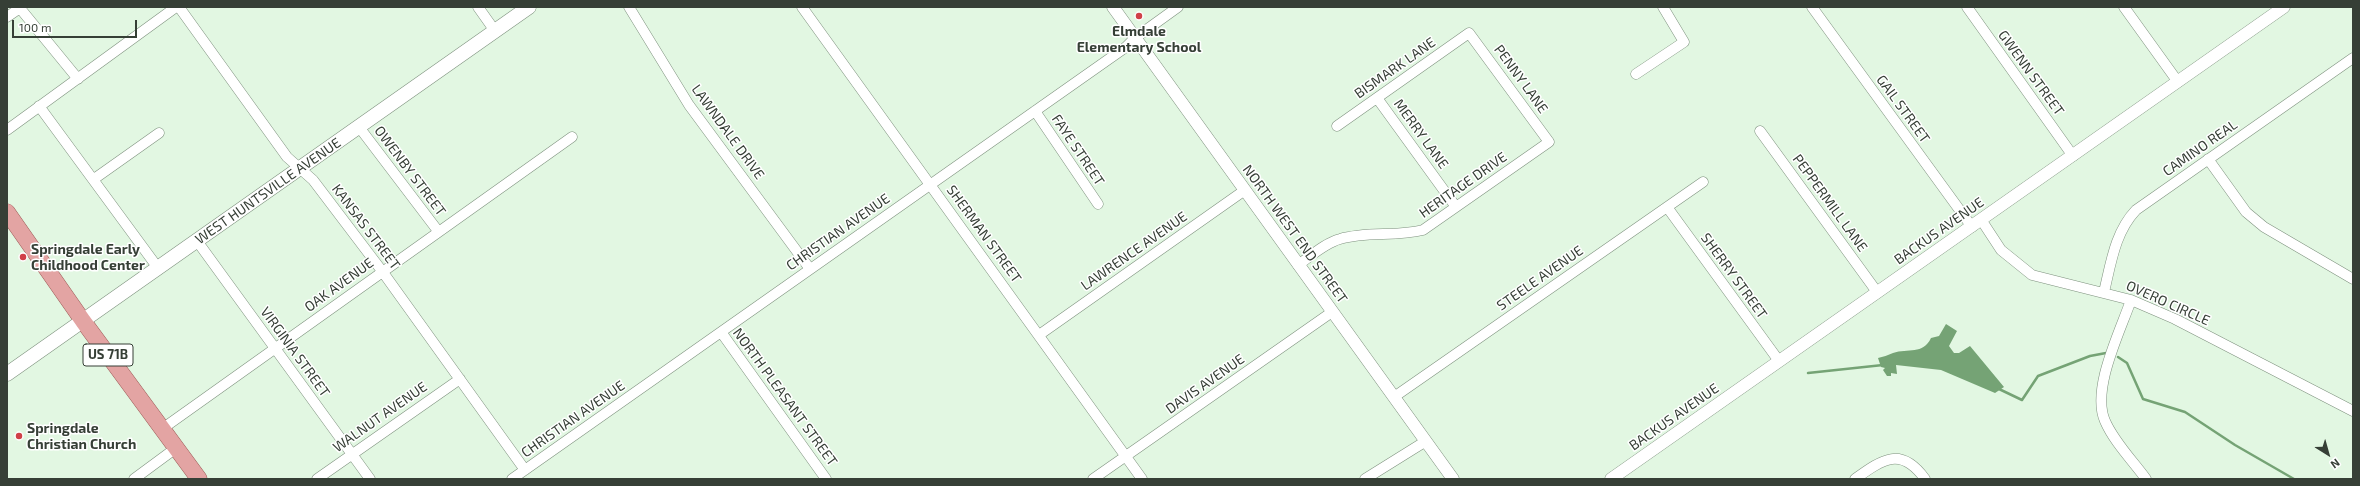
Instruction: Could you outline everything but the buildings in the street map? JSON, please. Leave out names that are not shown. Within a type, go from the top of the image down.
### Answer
[{"type":"main road","name":"WEST HUNTSVILLE AVENUE","points":[[7,374],[529,7]]},
{"type":"main road","name":"US 71B","points":[[7,212],[83,321],[199,479]]},
{"type":"street","points":[[7,17],[20,7],[78,78]]},
{"type":"street","points":[[7,130],[178,7]]},
{"type":"street","name":"KANSAS STREET","points":[[178,7],[287,157],[313,180],[382,271],[525,470]]},
{"type":"street","points":[[478,7],[495,31]]},
{"type":"street","name":"LAWNDALE DRIVE","points":[[629,7],[689,105],[810,269]]},
{"type":"street","name":"SHERMAN STREET","points":[[802,7],[931,184],[1142,479]]},
{"type":"street","name":"NORTH WEST END STREET","points":[[1112,7],[1453,479]]},
{"type":"street","name":"CHRISTIAN AVENUE","points":[[512,479],[1126,48],[1135,38],[1178,7]]},
{"type":"street","points":[[1636,74],[1684,42],[1662,7]]},
{"type":"street","name":"GAIL STREET","points":[[1812,7],[1977,224]]},
{"type":"street","name":"GWENN STREET","points":[[1967,7],[2073,156]]},
{"type":"street","points":[[2124,7],[2178,82]]},
{"type":"street","name":"BACKUS AVENUE","points":[[1611,479],[1877,292],[1977,224],[2284,7]]},
{"type":"street","name":"BISMARK LANE","points":[[1337,126],[1469,33]]},
{"type":"street","name":"PENNY LANE","points":[[1469,33],[1549,142]]},
{"type":"street","name":"CAMINO REAL","points":[[2104,292],[2119,236],[2125,222],[2136,210],[2353,58]]},
{"type":"street","name":"MERRY LANE","points":[[1377,98],[1456,207]]},
{"type":"street","points":[[40,106],[158,268]]},
{"type":"street","name":"FAYE STREET","points":[[1035,111],[1098,204]]},
{"type":"street","name":"OWENBY STREET","points":[[359,127],[438,231]]},
{"type":"street","name":"PEPPERMILL LANE","points":[[1760,131],[1877,292]]},
{"type":"street","points":[[94,179],[159,133]]},
{"type":"street","name":"OAK AVENUE","points":[[162,429],[572,137]]},
{"type":"street","name":"HERITAGE DRIVE","points":[[1298,265],[1326,245],[1339,239],[1405,235],[1423,230],[1549,142]]},
{"type":"street","points":[[2208,159],[2246,212],[2264,226],[2353,279]]},
{"type":"street","name":"STEELE AVENUE","points":[[1394,397],[1703,182]]},
{"type":"street","name":"LAWRENCE AVENUE","points":[[1039,335],[1245,190]]},
{"type":"street","name":"SHERRY STREET","points":[[1667,207],[1779,361]]},
{"type":"street","name":"OVERO CIRCLE","points":[[1977,224],[2002,250],[2032,275],[2131,300],[2175,319],[2353,411]]},
{"type":"street","name":"VIRGINIA STREET","points":[[197,241],[370,479]]},
{"type":"street","points":[[2131,300],[2104,378],[2102,407],[2105,421],[2112,434],[2146,479]]},
{"type":"street","name":"DAVIS AVENUE","points":[[1093,479],[1332,312]]},
{"type":"street","name":"NORTH PLEASANT STREET","points":[[721,332],[826,479]]},
{"type":"street","name":"WALNUT AVENUE","points":[[317,479],[460,379]]},
{"type":"street","points":[[1365,479],[1426,441]]},
{"type":"street","points":[[134,479],[176,448]]},
{"type":"street","points":[[1855,479],[1878,463],[1889,458],[1900,458],[1911,463],[1925,479]]},
{"type":"shaded area","points":[[1946,324],[1957,331],[1949,346],[1954,353],[1959,353],[1970,346],[2004,387],[1995,393],[1941,370],[1896,365],[1897,374],[1891,373],[1891,376],[1887,376],[1883,370],[1885,368],[1881,367],[1878,358],[1893,353],[1915,350],[1924,347],[1931,338],[1939,336]]},
{"type":"waterway","points":[[1999,389],[2022,400],[2038,376],[2090,356],[2106,353]]},
{"type":"waterway","points":[[2118,357],[2127,363],[2143,399],[2185,412],[2235,445],[2294,479]]},
{"type":"waterway","points":[[1808,373],[1883,365]]},
{"type":"place","name":"Elmdale Elementary School","points":[[1139,16]]},
{"type":"place","name":"Springdale Early Childhood Center","points":[[23,257]]},
{"type":"place","name":"Springdale Christian Church","points":[[19,436]]}]
